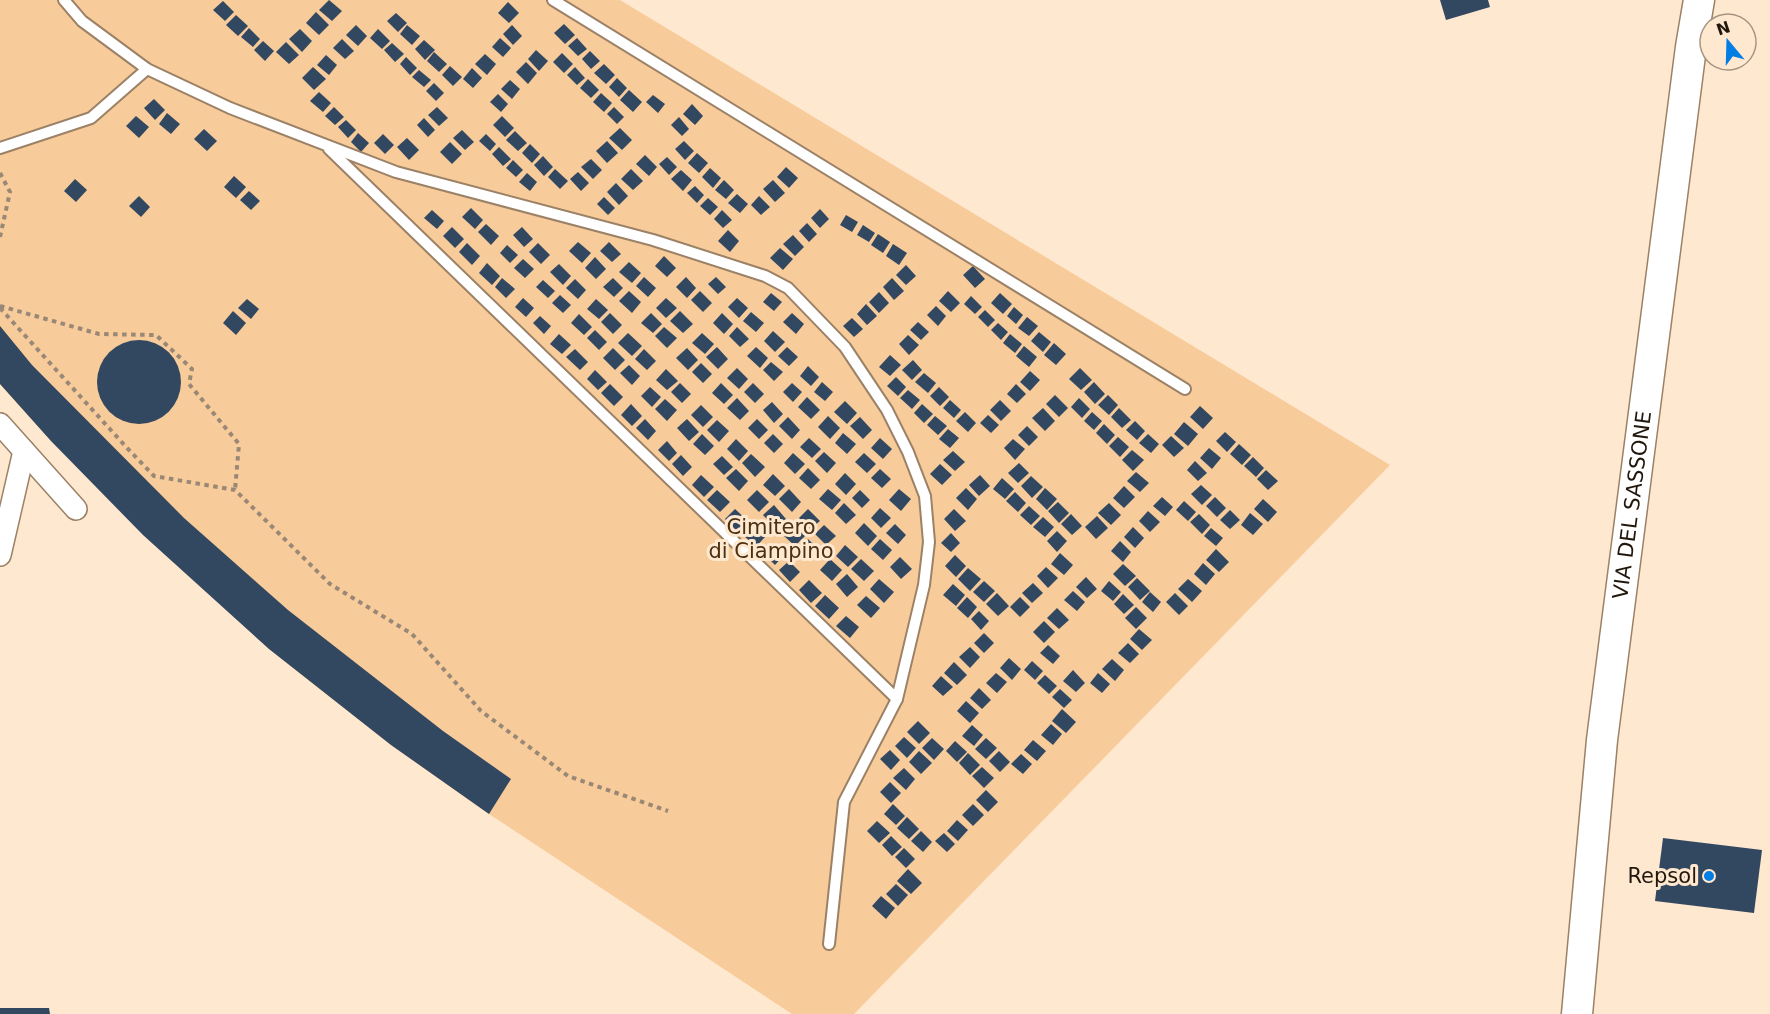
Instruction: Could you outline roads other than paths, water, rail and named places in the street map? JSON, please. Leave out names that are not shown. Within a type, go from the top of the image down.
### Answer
[{"type":"main road","name":"VIA DEL SASSONE","points":[[1576,1014],[1602,740],[1691,47],[1699,0]]},
{"type":"street","points":[[0,424],[76,509]]},
{"type":"street","points":[[0,555],[24,451]]},
{"type":"lane","points":[[64,0],[82,21],[147,69],[230,108],[396,172],[653,240],[740,266],[765,276],[788,288],[845,347],[887,410],[908,452],[925,496],[929,542],[924,585],[897,699],[844,802],[828,944]]},
{"type":"lane","points":[[554,0],[1185,389]]},
{"type":"lane","points":[[0,148],[91,118],[147,69]]},
{"type":"lane","points":[[324,145],[897,699]]},
{"type":"place","name":"Repsol","points":[[1709,876]]},
{"type":"park label","name":"Cimitero di Ciampino","points":[[771,539]]}]
